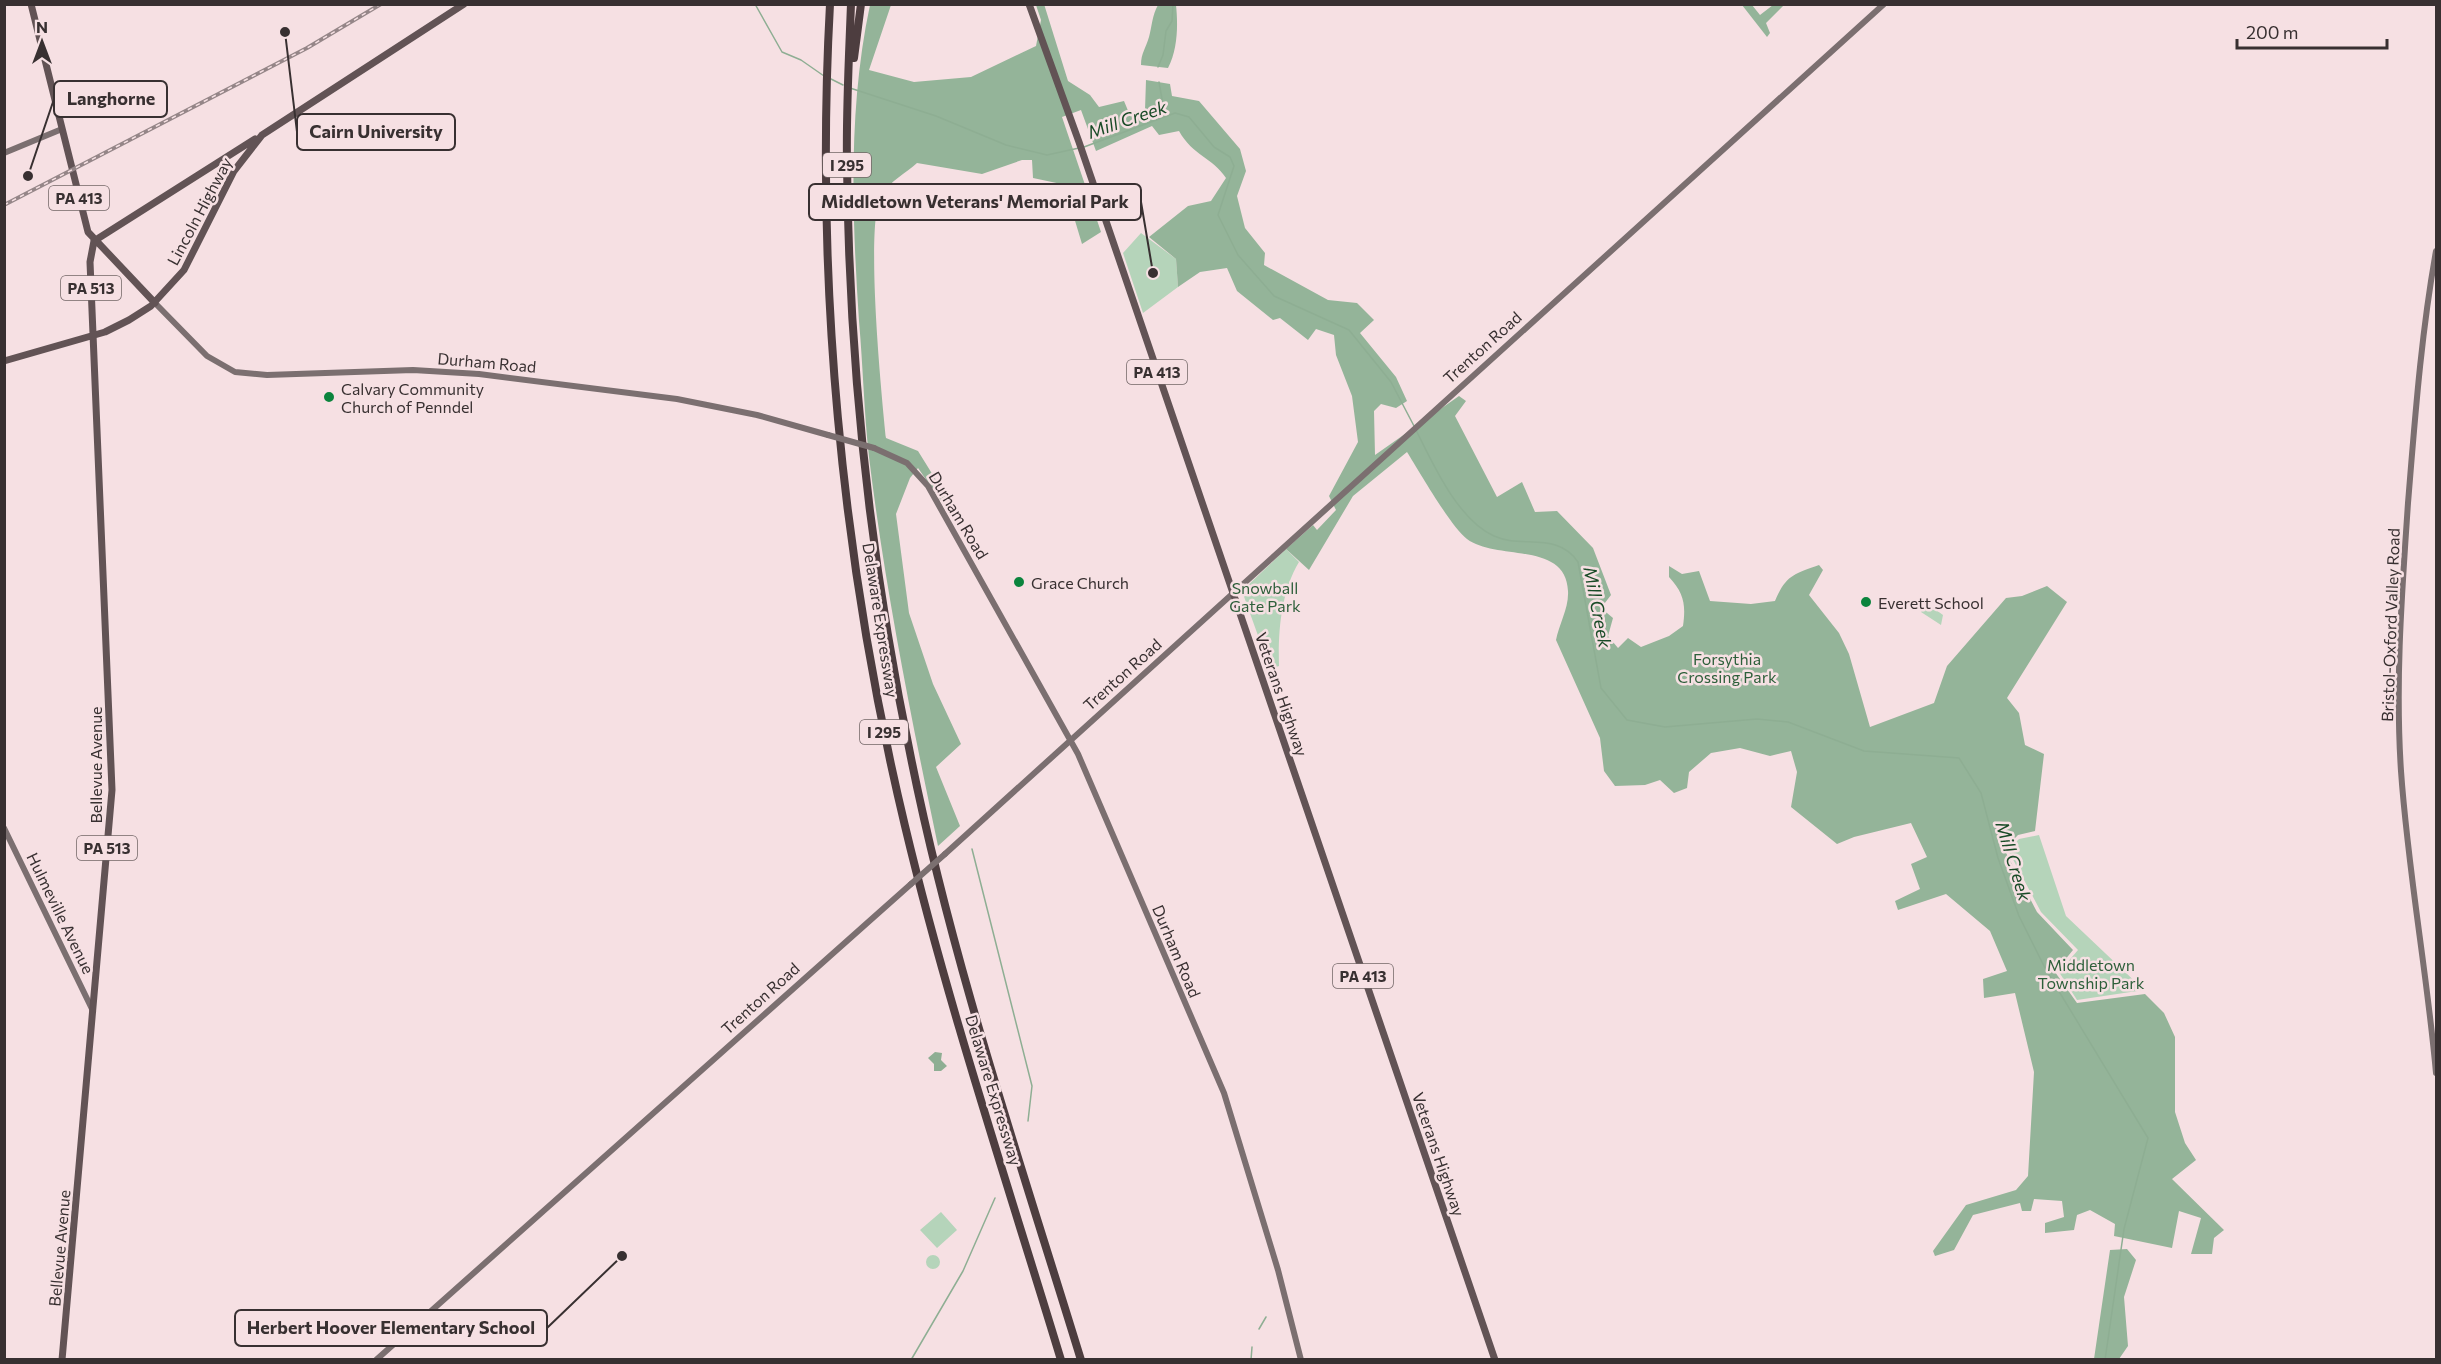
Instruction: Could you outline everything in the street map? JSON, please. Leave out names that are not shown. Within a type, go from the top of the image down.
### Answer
[{"type":"highway","name":"Delaware Expressway","points":[[828,4],[829,261],[837,400],[853,543],[879,703],[904,823],[932,934],[1061,1359]]},
{"type":"highway","points":[[850,79],[851,4]]},
{"type":"highway","points":[[850,79],[861,4]]},
{"type":"highway","name":"Delaware Expressway","points":[[850,79],[848,115],[850,276],[858,405],[874,547],[894,675],[920,800],[957,950],[1081,1359]]},
{"type":"main road","name":"PA 413","points":[[30,4],[87,227],[94,241],[230,153],[262,135]]},
{"type":"main road","name":"Lincoln Highway","points":[[4,361],[93,335],[129,320],[155,303],[184,270],[234,171],[262,135],[464,4]]},
{"type":"main road","name":"Veterans Highway","points":[[1029,4],[1079,142],[1495,1359]]},
{"type":"main road","name":"Trenton Road","points":[[376,1359],[945,854],[1884,4]]},
{"type":"main road","points":[[4,153],[62,129]]},
{"type":"main road","name":"Durham Road","points":[[94,241],[213,361],[243,374],[414,370],[479,374],[685,400],[757,415],[874,448],[907,463],[927,486],[1070,739],[1224,1093],[1278,1270],[1301,1359]]},
{"type":"main road","name":"Bellevue Avenue","points":[[62,1359],[112,790],[90,262],[94,241]]},
{"type":"main road","name":"Bristol-Oxford Valley Road","points":[[2436,251],[2423,332],[2414,413],[2398,685],[2404,805],[2426,966],[2436,1073]]},
{"type":"main road","name":"Hulmeville Avenue","points":[[4,828],[93,1011]]},
{"type":"green space","name":"Forsythia Crossing Park","points":[[1044,4],[1068,81],[1090,95],[1099,107],[1124,101],[1129,113],[1145,110],[1146,80],[1170,84],[1172,96],[1199,101],[1240,149],[1246,171],[1237,196],[1245,228],[1265,253],[1264,265],[1328,300],[1357,303],[1374,320],[1360,333],[1396,377],[1407,401],[1396,408],[1381,404],[1374,411],[1375,455],[1459,396],[1466,401],[1455,416],[1497,497],[1522,482],[1535,512],[1557,511],[1593,548],[1611,595],[1601,608],[1613,618],[1608,636],[1618,648],[1628,638],[1641,647],[1669,636],[1683,626],[1683,600],[1678,588],[1669,577],[1669,566],[1682,574],[1699,571],[1710,601],[1751,604],[1775,601],[1787,581],[1819,565],[1823,570],[1809,595],[1839,633],[1849,654],[1870,727],[1934,703],[1947,666],[2006,598],[2022,596],[2047,586],[2067,602],[2007,698],[2019,713],[2025,745],[2044,754],[2035,831],[2018,835],[2004,849],[2037,912],[2073,950],[2055,972],[2077,1003],[2145,994],[2164,1013],[2175,1037],[2175,1112],[2185,1143],[2196,1160],[2172,1179],[2224,1230],[2214,1238],[2212,1254],[2191,1254],[2201,1218],[2179,1211],[2172,1248],[2114,1236],[2115,1224],[2090,1210],[2077,1215],[2074,1230],[2045,1233],[2045,1223],[2064,1217],[2062,1201],[2034,1199],[2031,1211],[2022,1211],[2020,1203],[1973,1215],[1954,1250],[1935,1256],[1933,1251],[1966,1205],[2016,1190],[2028,1176],[2034,1072],[2015,993],[1984,998],[1983,979],[2007,971],[1990,931],[1946,894],[1898,910],[1895,901],[1920,889],[1911,864],[1927,857],[1911,823],[1854,837],[1837,844],[1791,807],[1797,772],[1791,751],[1770,756],[1740,748],[1711,753],[1689,772],[1687,788],[1674,793],[1660,780],[1645,785],[1615,786],[1604,771],[1600,738],[1556,640],[1568,597],[1564,575],[1555,565],[1543,558],[1480,546],[1467,539],[1444,511],[1407,452],[1353,496],[1309,570],[1286,549],[1313,525],[1317,530],[1336,510],[1329,496],[1358,442],[1352,396],[1336,355],[1334,335],[1316,329],[1308,340],[1280,318],[1273,320],[1237,291],[1227,268],[1200,272],[1178,287],[1176,259],[1149,237],[1188,206],[1211,201],[1226,178],[1215,165],[1190,146],[1179,131],[1159,135],[1152,126],[1096,151],[1081,110],[1062,117],[1101,232],[1082,244],[1073,214],[1079,207],[1066,185],[1033,178],[1032,160],[1022,160],[982,174],[917,163],[882,193],[877,210],[874,237],[874,272],[886,438],[918,451],[949,501],[943,504],[918,468],[910,478],[896,514],[909,613],[933,684],[961,744],[936,767],[960,826],[938,846],[891,604],[867,440],[854,202],[858,83],[870,5],[891,5],[869,70],[914,82],[971,77],[1036,46],[1041,20],[1036,5]]},
{"type":"green space","points":[[1158,5],[1176,5],[1174,53],[1168,68],[1141,65]]},
{"type":"green space","points":[[1742,5],[1752,5],[1760,15],[1773,5],[1784,5],[1766,23],[1770,33],[1767,37]]},
{"type":"green space","points":[[1141,233],[1176,259],[1178,287],[1143,313],[1123,253]]},
{"type":"green space","name":"Snowball Gate Park","points":[[1286,549],[1299,562],[1284,599],[1279,639],[1279,666],[1270,669],[1242,591]]},
{"type":"green space","points":[[1925,602],[1943,615],[1941,625],[1921,612]]},
{"type":"green space","name":"Middletown Township Park","points":[[2039,835],[2066,916],[2144,990],[2077,1000],[2059,972],[2078,950],[2041,912],[2008,850],[2019,839]]},
{"type":"green space","points":[[941,1212],[957,1230],[937,1248],[920,1230]]},
{"type":"green space","points":[[2127,1249],[2136,1260],[2124,1297],[2128,1346],[2119,1359],[2094,1359],[2110,1250]]},
{"type":"green space","points":[[930,1255],[936,1255],[940,1262],[936,1269],[930,1269],[926,1265],[926,1259]]},
{"type":"shaded area","points":[[935,1052],[942,1053],[941,1060],[947,1066],[941,1071],[934,1071],[934,1064],[928,1058]]},
{"type":"waterway","name":"Mill Creek","points":[[755,4],[782,52],[801,60],[824,76]]},
{"type":"waterway","points":[[1158,67],[1163,55],[1166,31],[1172,21],[1173,4]]},
{"type":"waterway","name":"Mill Creek","points":[[831,79],[843,85]]},
{"type":"waterway","points":[[1159,82],[1165,116]]},
{"type":"waterway","name":"Mill Creek","points":[[850,88],[936,116],[1006,145],[1047,155],[1079,148]]},
{"type":"waterway","name":"Mill Creek","points":[[1084,147],[1175,113],[1189,117],[1214,147],[1230,157],[1234,166],[1218,215],[1238,255],[1274,296],[1349,330],[1391,382],[1414,426]]},
{"type":"waterway","name":"Mill Creek","points":[[1416,430],[1448,490],[1469,517],[1481,528],[1505,540],[1539,542],[1560,547],[1578,562],[1601,688],[1627,720],[1665,727],[1757,719],[1788,722],[1864,751],[1959,758],[1981,793],[1998,858],[2019,916],[2046,970],[2148,1138],[2124,1229],[2105,1360]]},
{"type":"waterway","points":[[972,849],[1032,1086],[1028,1121]]},
{"type":"waterway","points":[[911,1360],[963,1271],[995,1198]]},
{"type":"waterway","points":[[1259,1329],[1266,1317]]},
{"type":"waterway","points":[[1251,1360],[1252,1347]]},
{"type":"railway","points":[[4,205],[307,48],[381,4]]},
{"type":"place","name":"Cairn University","points":[[285,32]]},
{"type":"place","name":"Langhorne","points":[[28,176]]},
{"type":"place","name":"Middletown Veterans' Memorial Park","points":[[1153,273]]},
{"type":"place","name":"Calvary Community Church of Penndel","points":[[329,397]]},
{"type":"place","name":"Grace Church","points":[[1019,582]]},
{"type":"place","name":"Everett School","points":[[1866,602]]},
{"type":"place","name":"Herbert Hoover Elementary School","points":[[622,1256]]}]
